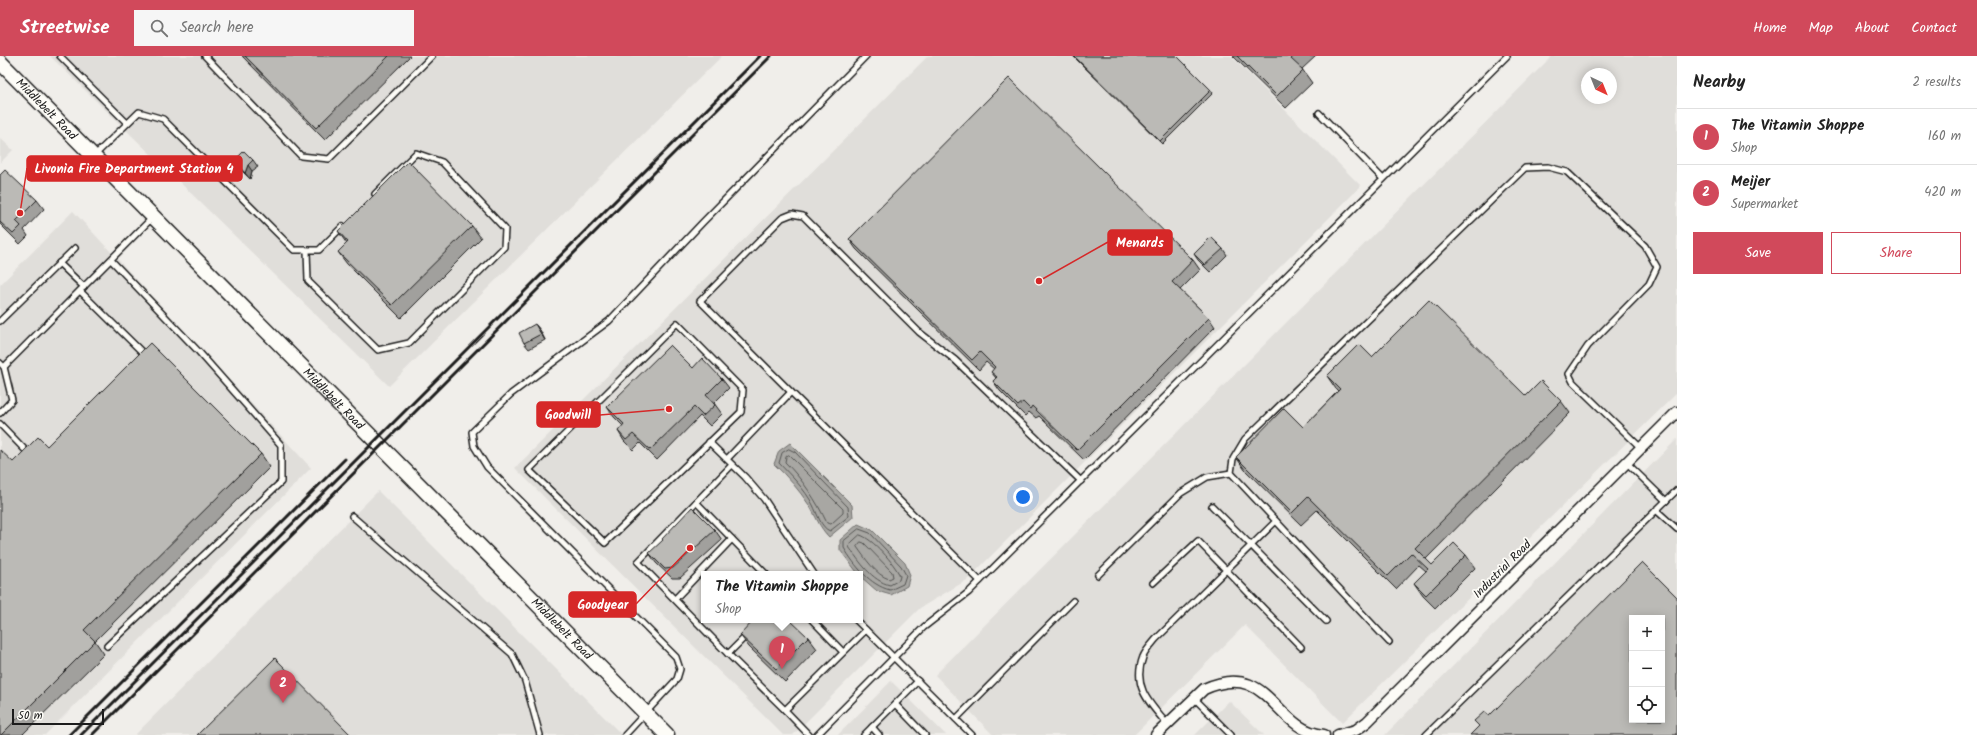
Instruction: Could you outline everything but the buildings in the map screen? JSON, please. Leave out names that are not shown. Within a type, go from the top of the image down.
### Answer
[{"type":"main road","name":"Middlebelt Road","points":[[0,62],[667,735]]},
{"type":"street","name":"Industrial Road","points":[[1338,735],[1356,730],[1367,722],[1677,412]]},
{"type":"street","points":[[1156,735],[1204,689],[1213,685],[1238,680],[1261,691],[1297,725],[1305,730],[1324,735]]},
{"type":"lane","points":[[60,56],[127,123]]},
{"type":"lane","points":[[205,56],[301,156],[328,159],[432,56]]},
{"type":"lane","points":[[625,735],[677,679],[680,668],[676,657],[487,468],[474,446],[472,432],[511,394],[609,321],[703,222],[866,56]]},
{"type":"lane","points":[[817,735],[924,627],[969,592],[1507,56]]},
{"type":"lane","points":[[93,157],[139,112],[163,119],[294,250],[319,250],[346,223]]},
{"type":"lane","points":[[1319,113],[1383,179]]},
{"type":"lane","points":[[307,250],[308,281],[378,350],[409,343],[504,247],[505,229],[442,162],[416,153],[373,196]]},
{"type":"lane","points":[[1231,473],[1233,459],[1245,439],[1525,168],[1548,167],[1567,172],[1645,246],[1657,267],[1649,284],[1588,346],[1569,374],[1573,382],[1641,448]]},
{"type":"lane","points":[[980,581],[700,301],[782,218],[792,214],[803,216],[919,332],[952,357],[1081,481]]},
{"type":"lane","points":[[0,413],[12,400],[2,365],[82,289],[153,218]]},
{"type":"lane","points":[[0,321],[75,248]]},
{"type":"lane","points":[[107,646],[281,482],[281,445],[199,352],[111,260]]},
{"type":"lane","points":[[59,263],[144,354]]},
{"type":"lane","points":[[677,323],[743,390],[741,412],[708,442],[605,543],[529,470],[677,323]]},
{"type":"lane","points":[[727,459],[791,392]]},
{"type":"lane","points":[[0,424],[28,453]]},
{"type":"lane","points":[[708,442],[745,476],[764,499],[812,571]]},
{"type":"lane","points":[[1627,463],[1666,501]]},
{"type":"lane","points":[[732,465],[638,562],[809,735]]},
{"type":"lane","points":[[1231,473],[1389,642]]},
{"type":"lane","points":[[1098,575],[1181,493],[1207,477],[1231,473]]},
{"type":"lane","points":[[1426,735],[1677,490]]},
{"type":"lane","points":[[696,502],[763,571]]},
{"type":"lane","points":[[1212,506],[1326,622]]},
{"type":"lane","points":[[1656,510],[1677,529]]},
{"type":"lane","points":[[352,516],[512,654],[525,681],[540,735]]},
{"type":"lane","points":[[1167,724],[1149,702],[1139,683],[1143,656],[1156,639],[1276,521]]},
{"type":"lane","points":[[702,571],[732,540]]},
{"type":"lane","points":[[1153,584],[1198,541],[1301,648]]},
{"type":"lane","points":[[675,599],[701,572]]},
{"type":"lane","points":[[956,719],[1073,600]]},
{"type":"lane","points":[[815,623],[843,652]]},
{"type":"lane","points":[[859,623],[972,735]]},
{"type":"lane","points":[[785,710],[866,630]]},
{"type":"lane","points":[[728,654],[752,631]]},
{"type":"lane","points":[[864,735],[918,681]]},
{"type":"lane","points":[[1193,698],[1231,735]]},
{"type":"lane","points":[[895,704],[925,735]]},
{"type":"lane","points":[[872,727],[879,735]]},
{"type":"shaded area","points":[[50,56],[722,56],[389,386]]},
{"type":"shaded area","points":[[928,56],[1231,56],[1361,186],[967,580],[920,608],[793,735],[783,735],[515,468]]},
{"type":"shaded area","points":[[1552,56],[1677,56],[1677,393],[1342,723],[1245,625],[1134,735],[993,735],[935,675]]},
{"type":"shaded area","points":[[0,138],[13,150],[0,163]]},
{"type":"shaded area","points":[[73,211],[311,468],[45,735],[0,735],[0,285]]},
{"type":"shaded area","points":[[1677,439],[1677,735],[1385,735]]},
{"type":"shaded area","points":[[378,491],[622,735],[135,735]]},
{"type":"shaded area","points":[[891,681],[946,735],[838,735]]},
{"type":"shaded area","points":[[1229,701],[1264,735],[1195,735]]},
{"type":"water","points":[[790,443],[852,505],[853,517],[829,537],[801,494],[774,464],[779,451]]},
{"type":"water","points":[[858,524],[872,530],[905,563],[910,575],[907,586],[891,595],[877,591],[863,579],[863,571],[856,571],[840,550],[840,540]]},
{"type":"railway","points":[[81,735],[760,56]]},
{"type":"railway","points":[[92,735],[771,56]]},
{"type":"railway","points":[[69,735],[345,459]]},
{"type":"place","name":"Livonia Fire Department Station 4","points":[[20,213]]},
{"type":"place","name":"Menards","points":[[1039,281]]},
{"type":"place","name":"Goodwill","points":[[669,409]]},
{"type":"place","name":"Goodyear","points":[[690,548]]},
{"type":"place","name":"The Vitamin Shoppe","points":[[782,669]]},
{"type":"place","name":"Meijer","points":[[283,703]]}]
